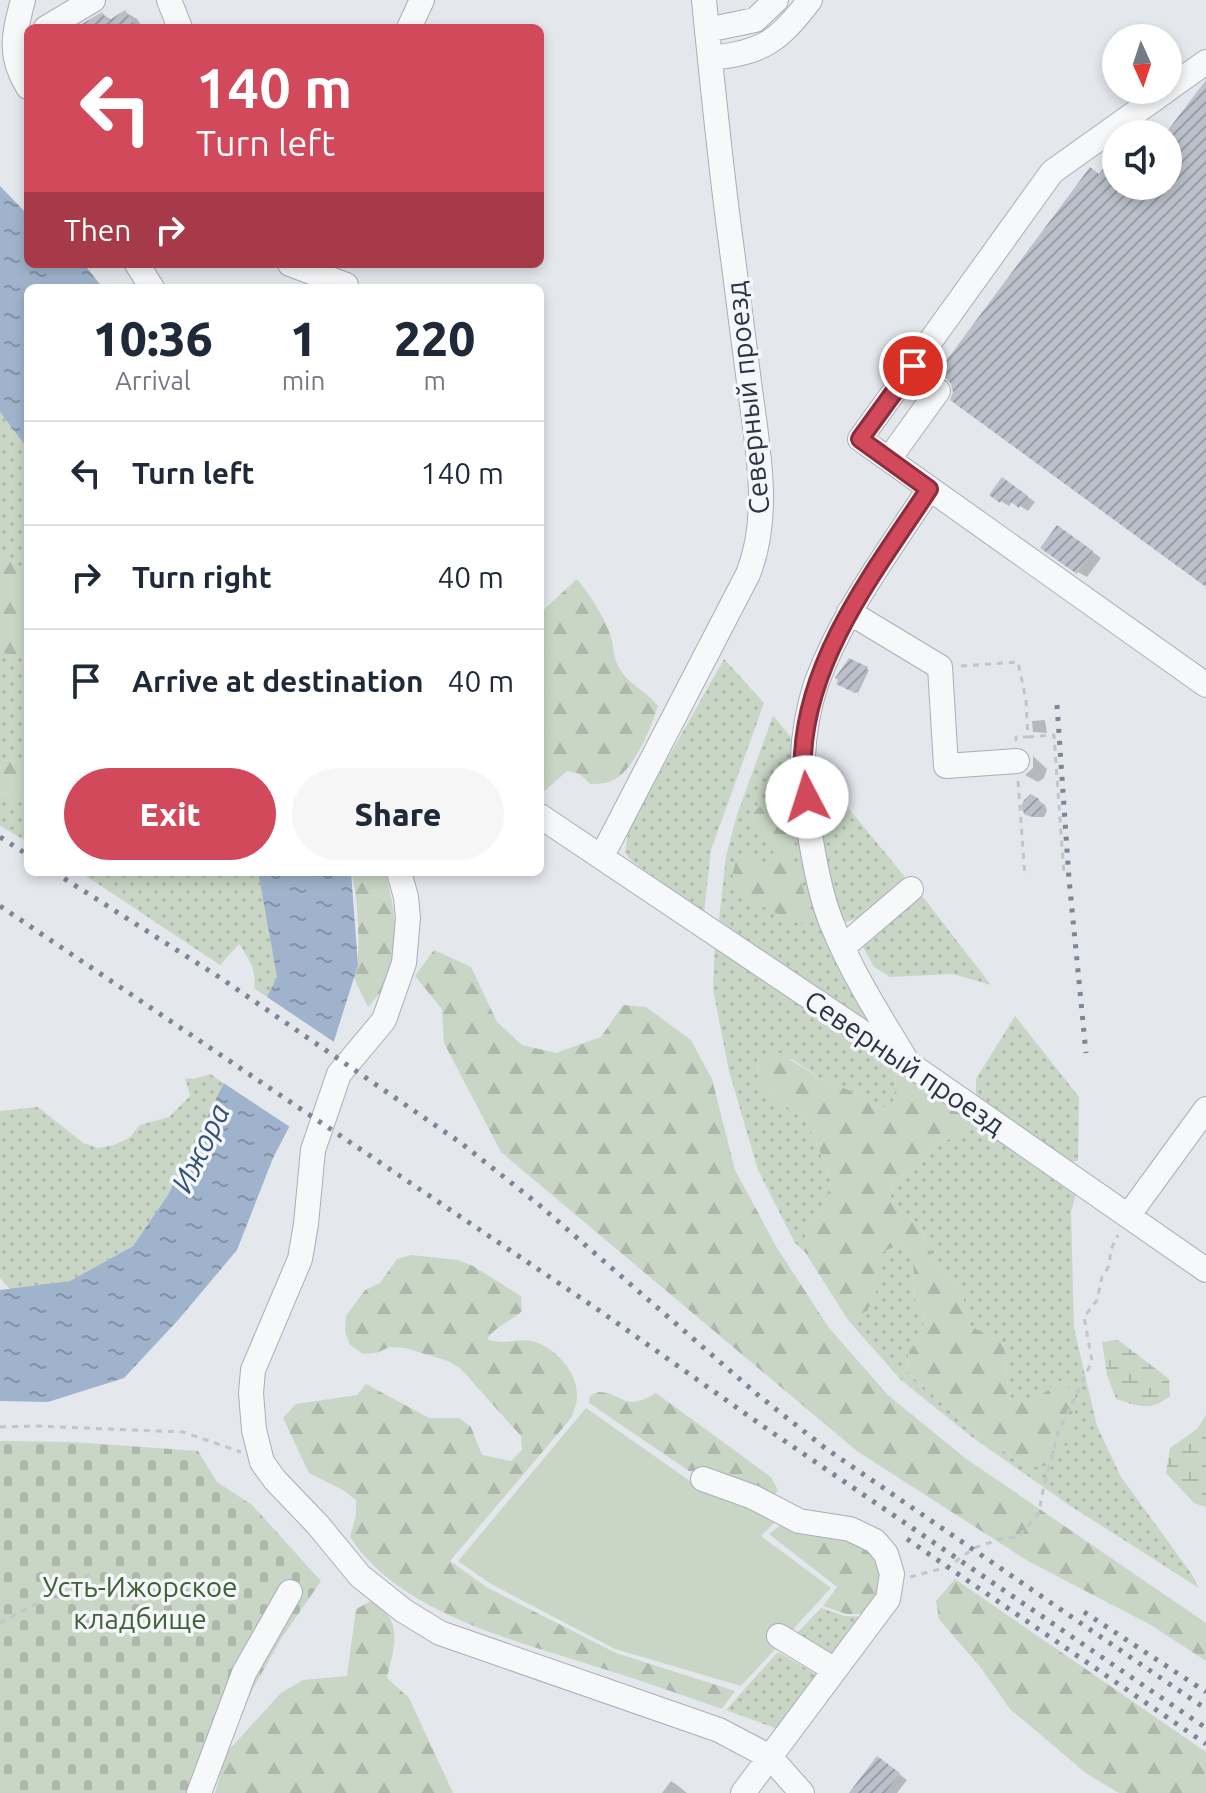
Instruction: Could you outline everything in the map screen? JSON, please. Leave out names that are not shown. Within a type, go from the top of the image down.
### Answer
[{"type":"street","points":[[23,0],[13,41],[24,80]]},
{"type":"street","points":[[53,24],[93,0]]},
{"type":"street","points":[[169,0],[178,24]]},
{"type":"street","points":[[411,24],[422,0]]},
{"type":"street","points":[[707,30],[755,20],[776,0]]},
{"type":"street","points":[[710,58],[756,50],[786,29],[810,0]]},
{"type":"street","points":[[704,2],[716,15],[738,22]]},
{"type":"street","name":"Северный проезд","points":[[602,856],[748,574],[760,534],[762,507],[754,424],[704,2]]},
{"type":"street","points":[[1182,80],[1206,62]]},
{"type":"street","points":[[1148,104],[1052,172],[860,439],[1206,685]]},
{"type":"street","points":[[305,268],[345,279]]},
{"type":"street","points":[[889,459],[938,391]]},
{"type":"street","points":[[908,1063],[858,980],[831,921],[816,864],[803,756],[816,684],[849,612],[929,489]]},
{"type":"street","points":[[849,612],[940,667],[946,766],[1017,761]]},
{"type":"street","name":"Северный проезд","points":[[544,819],[908,1063],[1206,1270]]},
{"type":"street","points":[[400,876],[408,918],[404,963],[384,1020],[339,1074],[313,1150],[300,1259],[253,1370],[254,1430],[262,1462],[360,1576],[404,1611],[440,1633],[719,1730],[770,1757],[802,1793]]},
{"type":"street","points":[[843,947],[911,889]]},
{"type":"street","points":[[1128,1216],[1206,1109]]},
{"type":"street","points":[[703,1479],[753,1497],[799,1521],[850,1529],[875,1541],[886,1554],[892,1574],[888,1599],[743,1793]]},
{"type":"street","points":[[199,1793],[244,1673],[290,1592]]},
{"type":"street","points":[[779,1636],[835,1670]]},
{"type":"path","points":[[940,667],[1018,662]]},
{"type":"path","points":[[1028,737],[1054,735],[1064,875]]},
{"type":"path","points":[[889,1589],[903,1579],[948,1567],[974,1548],[1003,1538],[1018,1537],[1036,1519],[1058,1433],[1092,1361],[1084,1317],[1097,1300],[1102,1277],[1109,1266],[1111,1249],[1128,1216]]},
{"type":"path","points":[[0,1427],[183,1432],[225,1445],[262,1462]]},
{"type":"path","points":[[0,1623],[92,1573]]},
{"type":"green space","points":[[0,412],[24,444],[24,571],[0,550]]},
{"type":"green space","points":[[0,550],[24,571],[24,659],[0,652]]},
{"type":"green space","points":[[577,579],[604,620],[618,666],[658,706],[638,752],[618,778],[590,784],[580,774],[567,771],[544,791],[544,609]]},
{"type":"green space","points":[[0,652],[24,659],[24,764],[0,759]]},
{"type":"green space","points":[[724,659],[764,703],[711,850],[704,913],[625,853],[629,827]]},
{"type":"green space","points":[[773,716],[794,741],[792,799],[811,893],[872,1026],[830,1000],[719,920],[726,856],[737,815]]},
{"type":"green space","points":[[0,759],[24,764],[24,802],[0,792]]},
{"type":"green space","points":[[812,764],[905,877],[868,912],[841,923],[828,882]]},
{"type":"green space","points":[[0,792],[24,802],[24,840],[0,826]]},
{"type":"green space","points":[[775,802],[782,808],[791,827],[793,858],[808,904],[809,923],[799,924],[743,897],[734,885],[736,861],[744,855],[770,867],[778,861],[754,819],[755,812],[762,806]]},
{"type":"green space","points":[[86,876],[259,876],[277,977],[267,997],[254,988],[253,970],[239,944],[220,965]]},
{"type":"green space","points":[[352,876],[386,876],[395,926],[394,960],[389,976],[368,1007],[354,978],[358,955],[356,895]]},
{"type":"green space","points":[[919,892],[991,985],[953,974],[890,977],[874,967],[860,942]]},
{"type":"green space","points":[[715,942],[897,1069],[893,1107],[875,1107],[859,1094],[823,1080],[792,1059],[757,1058],[758,1078],[770,1094],[806,1121],[830,1180],[827,1199],[805,1233],[805,1252],[795,1243],[758,1170],[729,1071],[713,989]]},
{"type":"green space","points":[[434,950],[471,967],[497,1022],[522,1045],[556,1053],[601,1037],[623,1005],[646,1007],[691,1040],[712,1079],[735,1170],[777,1248],[829,1328],[888,1395],[965,1458],[1206,1623],[1206,1661],[1151,1625],[1028,1561],[857,1451],[501,1152],[444,1043],[442,1009],[415,976]]},
{"type":"green space","points":[[1015,1016],[1079,1097],[1078,1161],[1065,1163],[976,1094],[976,1079]]},
{"type":"green space","points":[[775,1050],[823,1080],[859,1094],[875,1107],[893,1107],[897,1069],[981,1125],[940,1143],[913,1172],[894,1179],[890,1198],[903,1213],[919,1224],[935,1263],[964,1288],[964,1307],[969,1325],[1003,1344],[1012,1401],[1031,1402],[1062,1380],[1075,1394],[1074,1445],[1054,1446],[1049,1465],[1029,1468],[975,1432],[906,1371],[909,1351],[921,1336],[925,1317],[915,1299],[913,1261],[899,1245],[880,1253],[876,1293],[867,1311],[848,1320],[805,1252],[805,1233],[827,1199],[830,1180],[806,1121],[770,1094],[758,1078],[757,1058]]},
{"type":"green space","points":[[210,1074],[225,1084],[168,1195],[133,1246],[70,1281],[11,1290],[0,1278],[0,1111],[38,1107],[83,1143],[98,1148],[129,1138],[140,1125],[169,1117],[190,1096],[185,1078],[194,1079]]},
{"type":"green space","points":[[981,1125],[1076,1194],[1071,1212],[1074,1328],[1097,1426],[1121,1477],[1199,1588],[1069,1505],[972,1437],[901,1380],[848,1320],[867,1311],[880,1253],[899,1245],[913,1261],[915,1299],[925,1317],[921,1336],[909,1351],[906,1371],[975,1432],[1029,1468],[1062,1380],[1030,1403],[1012,1401],[1003,1344],[969,1325],[964,1307],[964,1288],[935,1263],[919,1224],[903,1213],[890,1198],[894,1179],[913,1172],[940,1143]]},
{"type":"green space","points":[[411,1255],[458,1260],[521,1296],[522,1311],[487,1339],[499,1342],[526,1340],[541,1344],[564,1362],[577,1389],[572,1417],[450,1561],[488,1588],[616,1653],[735,1691],[722,1709],[460,1620],[397,1585],[371,1563],[350,1537],[356,1515],[356,1500],[309,1473],[283,1418],[296,1404],[357,1395],[366,1384],[429,1418],[459,1418],[471,1427],[482,1455],[511,1461],[522,1450],[521,1436],[461,1369],[448,1361],[405,1348],[390,1347],[363,1354],[350,1345],[345,1331],[346,1316],[365,1290],[380,1283],[397,1259]]},
{"type":"green space","points":[[1118,1340],[1169,1379],[1170,1396],[1150,1406],[1116,1399],[1107,1375],[1102,1342]]},
{"type":"green space","points":[[597,1392],[630,1402],[656,1393],[771,1477],[778,1490],[774,1496],[719,1472],[689,1471],[589,1403],[590,1396]]},
{"type":"green space","points":[[586,1408],[690,1481],[778,1519],[761,1536],[831,1588],[741,1686],[615,1649],[491,1584],[458,1561]]},
{"type":"green space","points":[[1206,1415],[1206,1507],[1194,1503],[1166,1473],[1170,1448],[1197,1429]]},
{"type":"green space","name":"Усть-Ижорское кладбище","points":[[0,1441],[72,1442],[198,1451],[217,1482],[252,1505],[321,1581],[281,1639],[234,1722],[211,1793],[0,1793]]},
{"type":"green space","points":[[784,1522],[847,1536],[879,1553],[881,1597],[868,1614],[846,1614],[823,1606],[837,1587],[769,1534]]},
{"type":"green space","points":[[955,1579],[1206,1752],[1206,1793],[1119,1793],[1087,1774],[1010,1709],[981,1668],[939,1619],[936,1601]]},
{"type":"green space","points":[[371,1601],[382,1608],[393,1626],[394,1645],[387,1678],[409,1698],[453,1793],[215,1793],[226,1753],[281,1693],[303,1680],[347,1676],[356,1609]]},
{"type":"green space","points":[[821,1608],[845,1616],[867,1617],[835,1660],[796,1634]]},
{"type":"green space","points":[[778,1652],[821,1677],[778,1729],[726,1710]]},
{"type":"water","points":[[0,186],[24,211],[24,268],[87,268],[100,284],[24,284],[24,444],[0,412]]},
{"type":"water","name":"Ижора","points":[[259,876],[351,876],[358,965],[334,1041],[273,1158],[237,1250],[124,1378],[48,1402],[0,1401],[0,1290],[70,1281],[133,1246],[168,1195],[277,977]]},
{"type":"pier","points":[[264,995],[337,1044],[293,1129],[222,1082]]},
{"type":"building","points":[[125,10],[134,24],[82,24],[102,12],[108,21]]},
{"type":"building","points":[[1206,80],[1206,587],[950,400],[953,392],[951,384],[946,378],[934,377],[1090,167],[1099,174],[1102,170],[1102,200],[1182,200],[1182,120],[1176,120]]},
{"type":"building","points":[[1002,477],[1028,496],[1019,508],[1004,497],[1000,503],[989,495]]},
{"type":"building","points":[[1057,525],[1093,551],[1077,574],[1040,548]]},
{"type":"building","points":[[849,658],[868,667],[855,693],[836,684],[838,680],[835,678]]},
{"type":"building","points":[[1031,794],[1039,799],[1042,807],[1034,817],[1025,815],[1021,807]]},
{"type":"building","points":[[877,1756],[900,1773],[885,1793],[849,1793]]},
{"type":"railway","points":[[1057,705],[1069,879],[1086,1053]]},
{"type":"railway","points":[[0,837],[24,852]]},
{"type":"railway","points":[[60,876],[219,977],[461,1143],[538,1204],[758,1395],[825,1448],[1206,1709]]},
{"type":"railway","points":[[0,906],[600,1311],[767,1429],[1206,1728]]},
{"type":"railway","points":[[907,1539],[1206,1744]]},
{"type":"railway","points":[[1084,1612],[1206,1692]]},
{"type":"route","points":[[807,797],[803,756],[816,684],[849,612],[929,489],[860,439],[913,366]]}]
